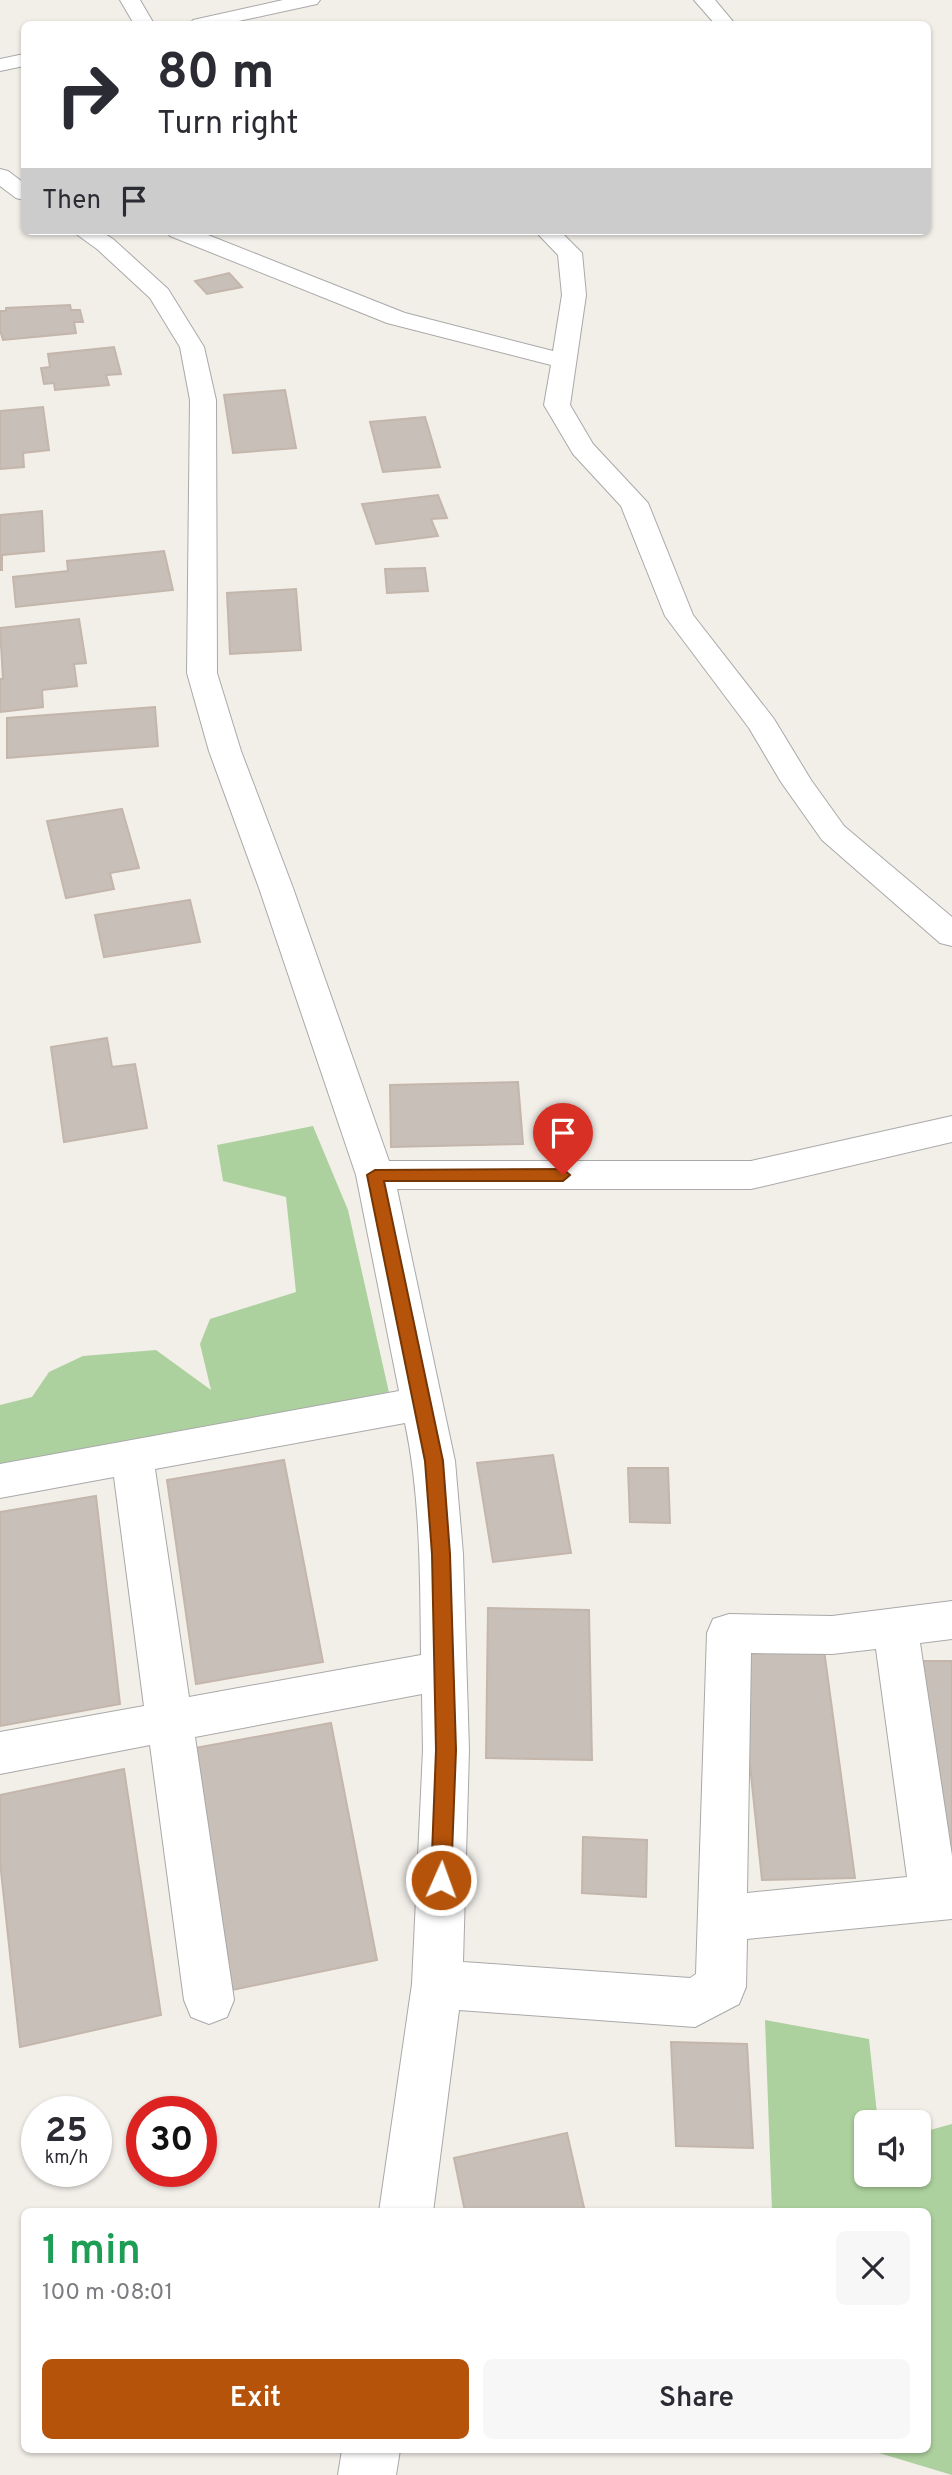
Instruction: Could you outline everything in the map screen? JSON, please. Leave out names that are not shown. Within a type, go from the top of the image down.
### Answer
[{"type":"street","points":[[130,0],[142,21]]},
{"type":"street","points":[[214,21],[310,0]]},
{"type":"street","points":[[704,0],[722,21]]},
{"type":"street","points":[[0,65],[21,61]]},
{"type":"street","points":[[0,176],[21,191]]},
{"type":"street","points":[[91,235],[160,295],[192,347],[203,400],[202,673],[225,751],[276,888],[375,1175],[434,1461],[446,1750],[438,1984],[407,2208]]},
{"type":"street","points":[[188,235],[396,318],[563,361]]},
{"type":"street","points":[[551,235],[570,253],[574,295],[556,405],[582,448],[634,503],[679,617],[763,724],[797,782],[833,833],[952,935]]},
{"type":"street","points":[[375,1175],[751,1175],[952,1129]]},
{"type":"street","points":[[0,1481],[423,1403]]},
{"type":"street","points":[[132,1457],[209,2000]]},
{"type":"street","points":[[438,1984],[695,2003],[721,1987],[729,1633],[832,1635],[952,1620]]},
{"type":"street","points":[[723,1918],[943,1897],[895,1627]]},
{"type":"street","points":[[0,1753],[444,1670]]},
{"type":"street","points":[[367,2475],[371,2453]]},
{"type":"green space","points":[[313,1126],[348,1210],[390,1397],[0,1490],[0,1405],[32,1397],[49,1372],[83,1356],[156,1350],[211,1390],[200,1344],[210,1319],[296,1292],[286,1197],[223,1181],[217,1145]]},
{"type":"green space","points":[[765,2020],[869,2039],[877,2110],[854,2110],[854,2187],[931,2187],[931,2130],[952,2124],[952,2475],[879,2453],[931,2453],[931,2208],[772,2208]]},
{"type":"building","points":[[229,273],[242,287],[207,294],[195,281]]},
{"type":"building","points":[[70,305],[71,310],[80,310],[83,322],[74,322],[76,333],[3,340],[0,311],[6,311],[6,308]]},
{"type":"building","points":[[114,347],[121,374],[106,375],[109,385],[55,390],[54,383],[44,384],[41,368],[50,367],[48,354]]},
{"type":"building","points":[[285,390],[296,448],[233,453],[224,395]]},
{"type":"building","points":[[43,407],[49,450],[23,453],[24,467],[0,469],[0,411]]},
{"type":"building","points":[[425,417],[440,467],[383,472],[370,422]]},
{"type":"building","points":[[438,495],[447,518],[431,519],[438,536],[376,544],[362,504]]},
{"type":"building","points":[[42,511],[44,551],[2,555],[0,570],[0,515]]},
{"type":"building","points":[[164,551],[173,590],[16,607],[13,577],[68,571],[67,561]]},
{"type":"building","points":[[425,568],[428,591],[387,593],[385,569]]},
{"type":"building","points":[[296,589],[301,650],[230,654],[227,593]]},
{"type":"building","points":[[79,619],[86,663],[74,664],[77,686],[42,690],[43,707],[0,712],[0,679],[3,679],[0,628]]},
{"type":"building","points":[[155,707],[158,746],[7,758],[7,718]]},
{"type":"building","points":[[122,809],[139,868],[110,873],[114,889],[66,898],[47,821]]},
{"type":"building","points":[[190,900],[200,942],[104,957],[95,915]]},
{"type":"building","points":[[107,1038],[112,1067],[135,1064],[147,1128],[64,1142],[51,1047]]},
{"type":"building","points":[[518,1082],[523,1144],[391,1147],[390,1085]]},
{"type":"building","points":[[553,1455],[571,1553],[493,1562],[477,1463]]},
{"type":"building","points":[[284,1460],[323,1662],[196,1684],[167,1480]]},
{"type":"building","points":[[628,1468],[668,1468],[670,1523],[630,1522]]},
{"type":"building","points":[[96,1496],[120,1704],[0,1726],[0,1512]]},
{"type":"building","points":[[488,1608],[589,1610],[592,1760],[486,1758]]},
{"type":"building","points":[[824,1650],[855,1878],[762,1880],[738,1651]]},
{"type":"building","points":[[919,1661],[952,1661],[952,1871]]},
{"type":"building","points":[[331,1723],[377,1960],[232,1990],[195,1748]]},
{"type":"building","points":[[124,1769],[161,2015],[20,2047],[0,1862],[0,1795]]},
{"type":"building","points":[[583,1837],[647,1840],[646,1897],[582,1893]]},
{"type":"building","points":[[671,2042],[747,2044],[753,2148],[676,2146]]},
{"type":"building","points":[[567,2133],[584,2208],[464,2208],[454,2158]]},
{"type":"route","points":[[441,1880],[446,1750],[441,1554],[434,1461],[375,1175],[563,1175]]}]
